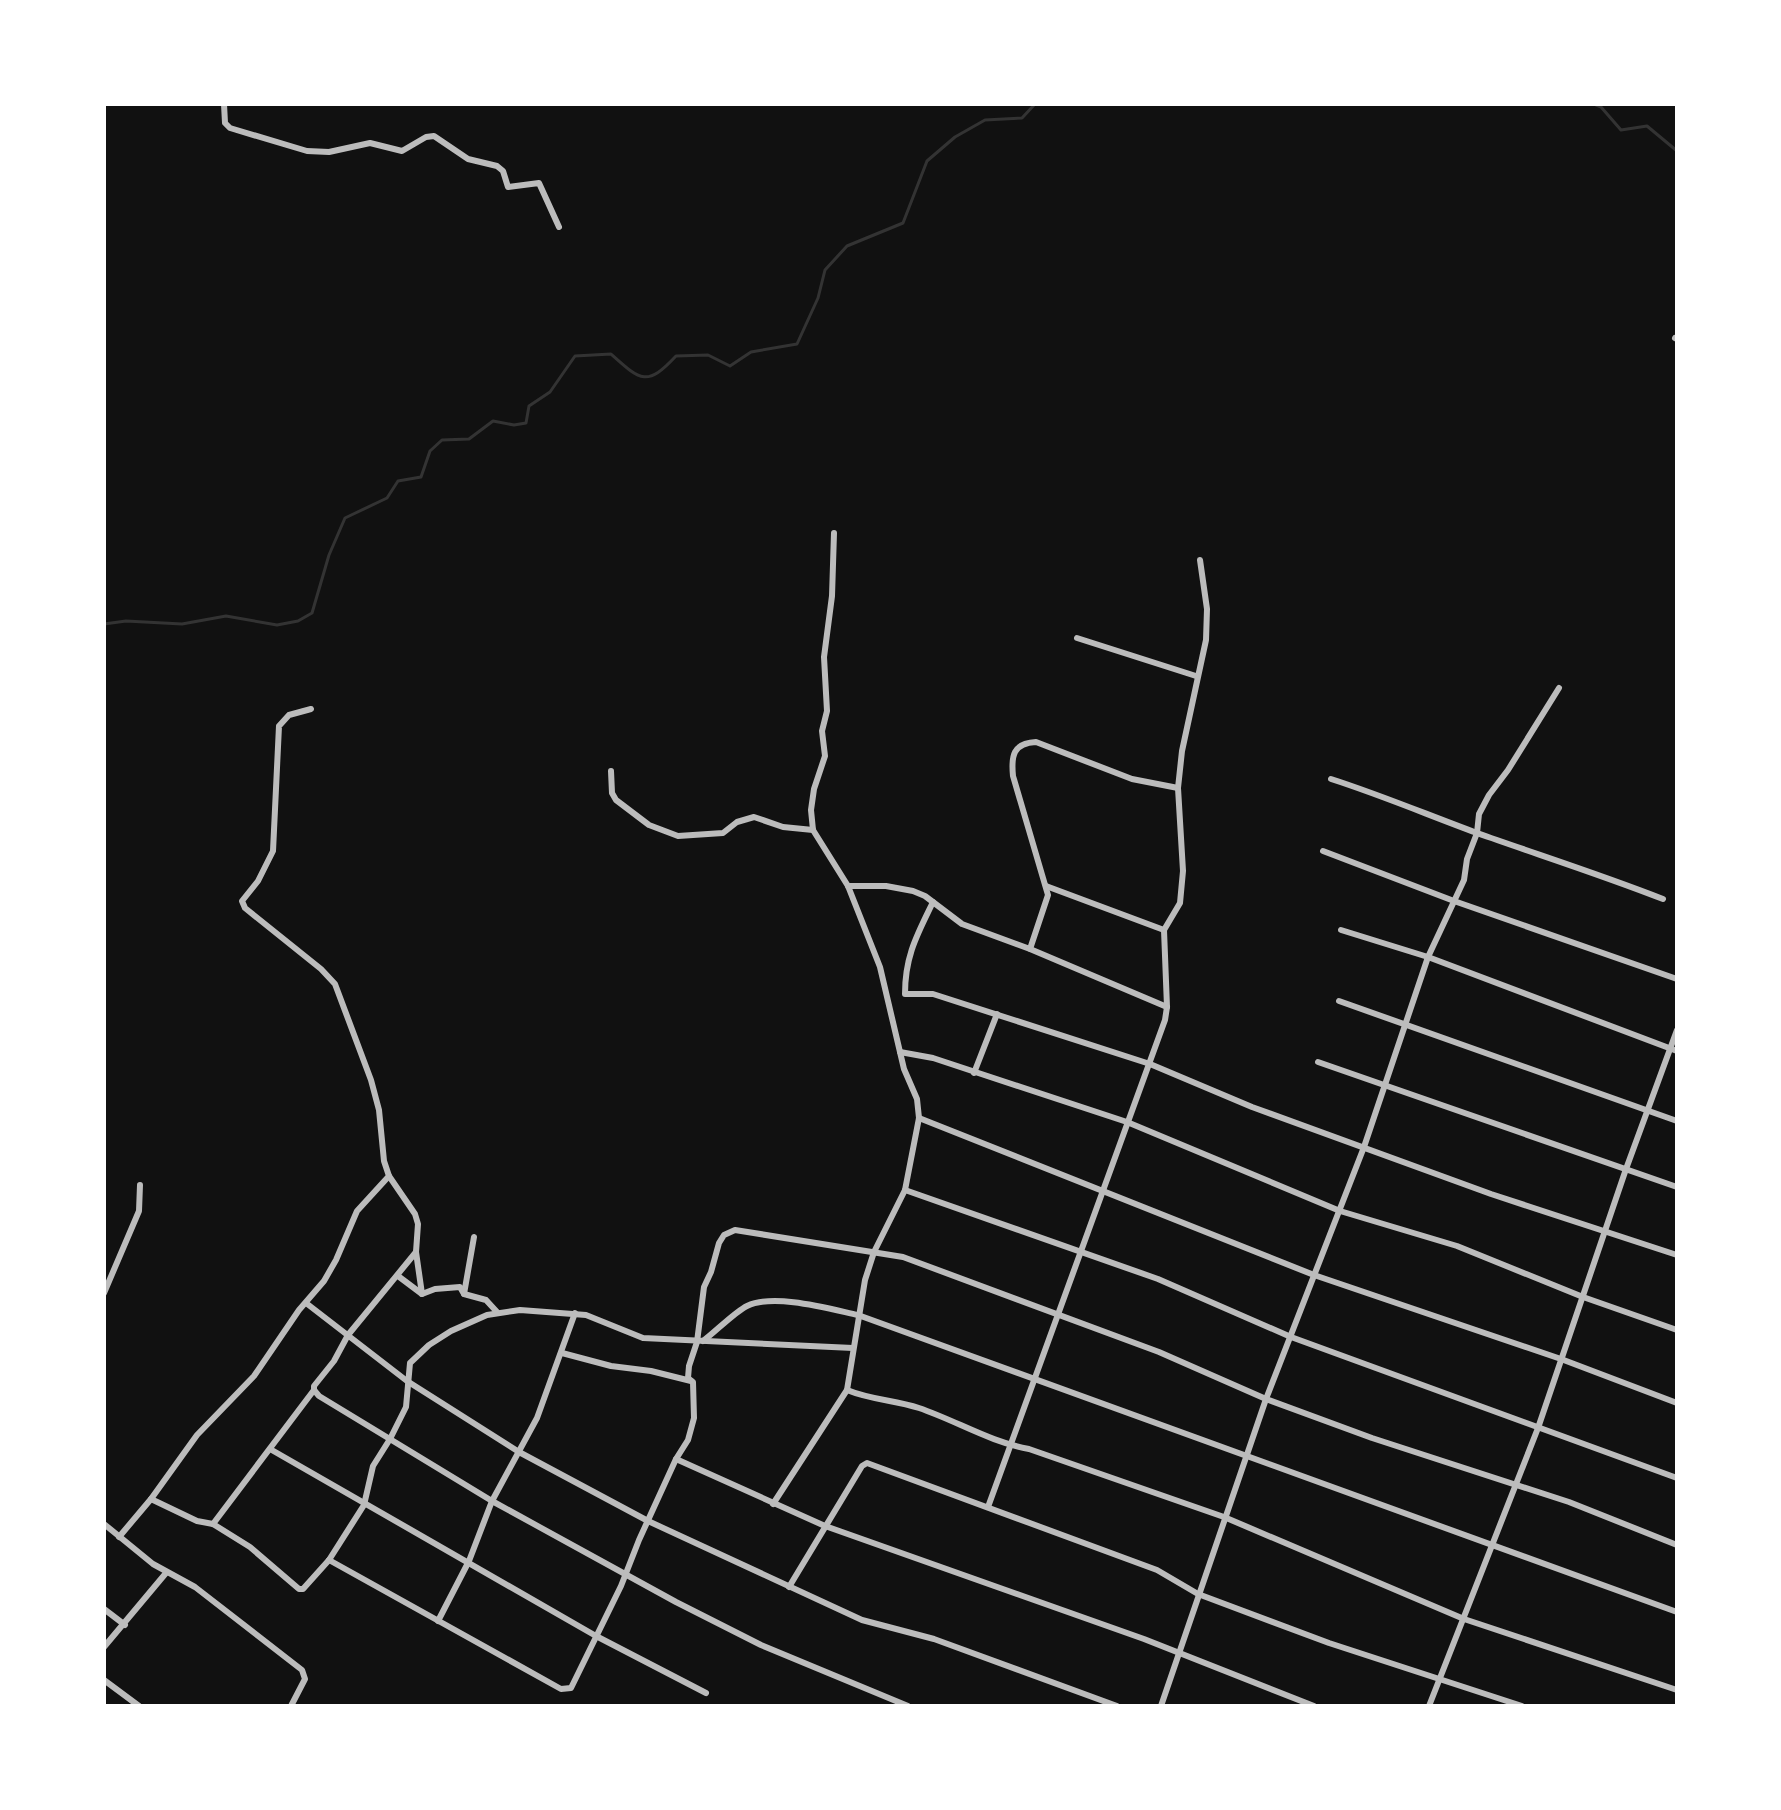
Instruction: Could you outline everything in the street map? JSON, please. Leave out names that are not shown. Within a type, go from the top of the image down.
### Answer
[{"type":"street","points":[[224,104],[225,123],[230,128],[307,151],[329,152],[370,143],[402,151],[426,137],[434,136],[468,159],[497,166],[503,171],[508,187],[539,183],[559,227]]},
{"type":"street","points":[[773,1504],[832,1418],[847,1390],[858,1315],[874,1252],[905,1190],[919,1118],[917,1099],[900,1052],[888,995],[848,886],[813,830],[811,810],[814,789],[825,756],[822,731],[827,711],[824,657],[832,596],[834,533]]},
{"type":"street","points":[[988,1507],[1165,1020],[1164,930],[1180,903],[1183,871],[1178,788],[1196,676],[1206,640],[1207,609],[1200,560]]},
{"type":"street","points":[[1077,638],[1196,676]]},
{"type":"street","points":[[1161,1706],[1266,1399],[1364,1147],[1428,957],[1464,880],[1479,814],[1559,688]]},
{"type":"street","points":[[311,709],[289,715],[279,726],[273,851],[258,881],[243,899],[243,904],[335,984],[375,1095],[389,1176],[415,1214],[418,1224],[416,1252],[422,1294]]},
{"type":"street","points":[[1030,949],[1047,903],[1046,886],[1013,776],[1012,759],[1016,748],[1024,743],[1036,742],[1132,779],[1178,788]]},
{"type":"street","points":[[611,771],[612,793],[616,800],[649,825],[678,836],[723,833],[737,822],[754,817],[783,827],[813,830]]},
{"type":"street","points":[[1331,779],[1663,899]]},
{"type":"street","points":[[1323,851],[1454,901],[1677,979]]},
{"type":"street","points":[[848,886],[913,891],[962,924],[1167,1007]]},
{"type":"street","points":[[1046,886],[1164,930]]},
{"type":"street","points":[[905,994],[905,970],[909,955],[933,902]]},
{"type":"street","points":[[1341,930],[1428,957],[1677,1051]]},
{"type":"street","points":[[888,995],[933,994],[1150,1064],[1252,1107],[1491,1194],[1677,1255]]},
{"type":"street","points":[[1339,1001],[1677,1121]]},
{"type":"street","points":[[974,1073],[997,1014]]},
{"type":"street","points":[[1429,1706],[1538,1428],[1677,1030]]},
{"type":"street","points":[[900,1052],[924,1055],[1127,1122],[1340,1211],[1457,1246],[1583,1297],[1677,1330]]},
{"type":"street","points":[[1318,1062],[1677,1187]]},
{"type":"street","points":[[919,1118],[1314,1275],[1561,1359],[1677,1403]]},
{"type":"street","points":[[119,1537],[197,1435],[254,1376],[336,1260],[357,1211],[389,1176]]},
{"type":"street","points":[[104,1293],[139,1211],[140,1185]]},
{"type":"street","points":[[905,1190],[1158,1279],[1291,1337],[1677,1478]]},
{"type":"street","points":[[329,1560],[566,1691],[574,1683],[676,1459],[688,1440],[694,1418],[693,1382],[688,1378],[689,1366],[700,1342],[702,1294],[719,1243],[728,1231],[740,1230],[903,1257],[1159,1352],[1266,1399],[1372,1438],[1515,1483],[1677,1545]]},
{"type":"street","points":[[464,1294],[474,1237]]},
{"type":"street","points":[[213,1524],[314,1390],[348,1335],[416,1252]]},
{"type":"street","points":[[398,1276],[422,1294]]},
{"type":"street","points":[[422,1294],[435,1289],[460,1287],[464,1294],[486,1300],[497,1312]]},
{"type":"street","points":[[700,1342],[747,1305],[802,1302],[858,1315],[1677,1612]]},
{"type":"street","points":[[306,1303],[407,1381],[519,1452],[648,1521],[862,1620],[934,1639],[1117,1706]]},
{"type":"street","points":[[151,1499],[197,1521],[213,1524],[250,1547],[299,1589],[307,1587],[329,1560],[364,1505],[373,1466],[406,1407],[410,1363],[429,1345],[451,1331],[497,1312],[520,1310],[575,1313],[602,1319],[643,1338],[853,1348]]},
{"type":"street","points":[[438,1621],[469,1561],[492,1501],[537,1418],[575,1313]]},
{"type":"street","points":[[562,1353],[693,1382]]},
{"type":"street","points":[[314,1390],[319,1396],[492,1501],[625,1574],[761,1645],[908,1706]]},
{"type":"street","points":[[847,1390],[875,1400],[918,1408],[1011,1446],[1029,1449],[1224,1517],[1464,1619],[1677,1690]]},
{"type":"street","points":[[270,1449],[596,1636],[706,1693]]},
{"type":"street","points":[[676,1459],[825,1526],[1178,1652],[1314,1706]]},
{"type":"street","points":[[789,1587],[863,1464],[867,1463],[1157,1570],[1198,1594],[1329,1643],[1522,1706]]},
{"type":"street","points":[[104,1524],[166,1573],[189,1583],[306,1674],[291,1706]]},
{"type":"street","points":[[104,1647],[166,1573]]},
{"type":"street","points":[[104,1609],[125,1625]]},
{"type":"street","points":[[104,1680],[139,1706]]},
{"type":"waterway","points":[[104,624],[126,621],[182,624],[226,616],[277,625],[298,621],[312,613],[329,555],[345,518],[387,498],[398,481],[421,477],[430,451],[442,440],[469,439],[493,421],[514,425],[526,423],[529,406],[550,392],[575,356],[611,354],[644,377],[658,373],[676,356],[708,355],[730,366],[751,352],[797,344],[818,298],[825,270],[847,246],[903,223],[927,161],[955,137],[985,120],[1022,118],[1035,104]]},
{"type":"waterway","points":[[1594,104],[1601,107],[1621,130],[1647,126],[1677,151]]}]
